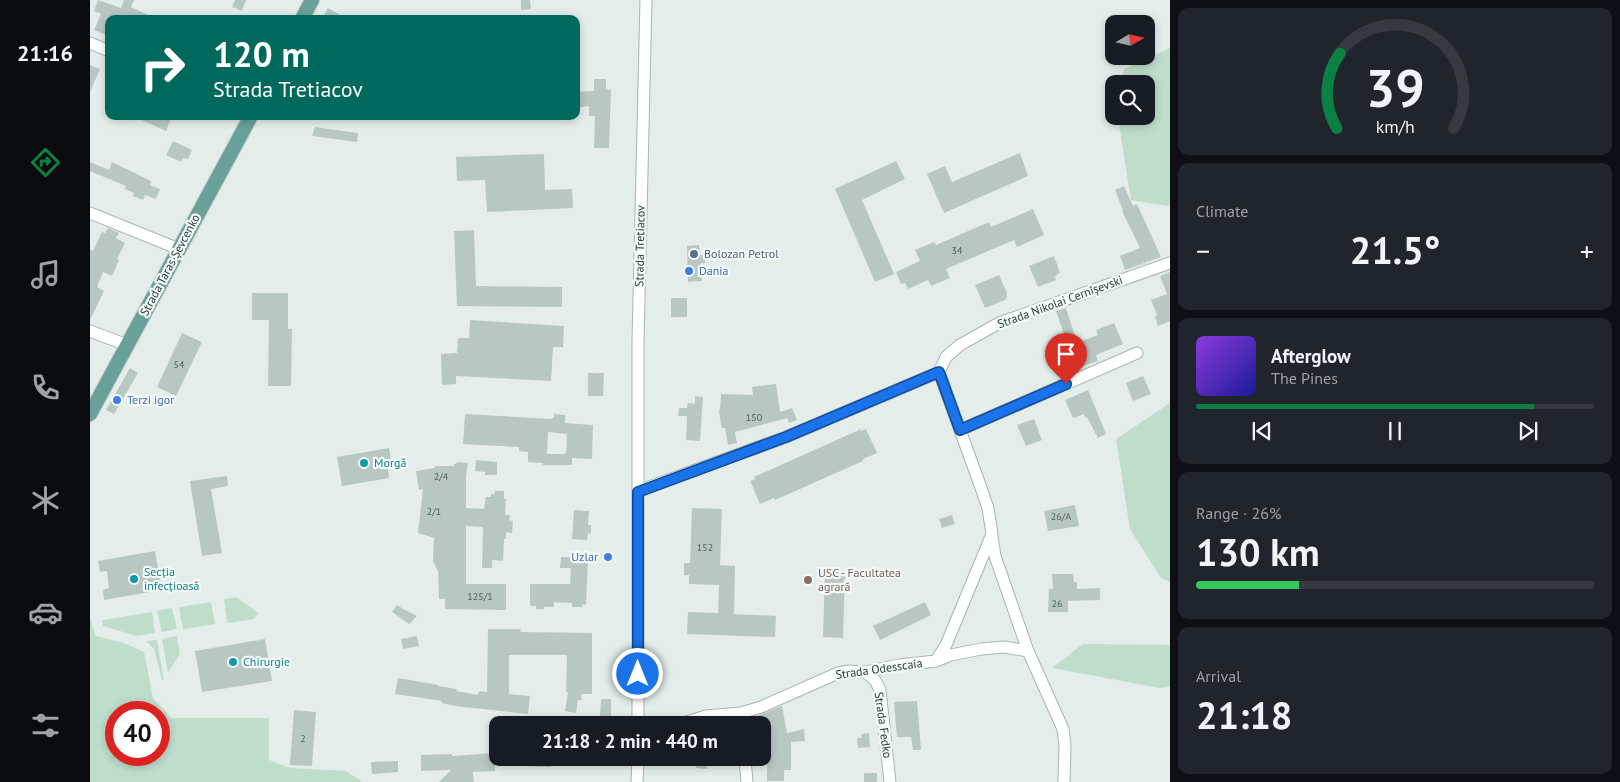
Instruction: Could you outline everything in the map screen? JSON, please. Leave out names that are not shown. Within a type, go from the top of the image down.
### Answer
[{"type":"main road","points":[[304,15],[312,0]]},
{"type":"main road","name":"Strada Taras Șevcenko","points":[[90,414],[248,120]]},
{"type":"street","name":"Strada Tretiacov","points":[[638,716],[639,332],[646,0]]},
{"type":"street","points":[[90,43],[105,49]]},
{"type":"street","points":[[90,214],[179,249]]},
{"type":"street","name":"Strada Nikolai Cernîșevski","points":[[939,372],[946,357],[960,345],[999,323],[1170,263]]},
{"type":"street","points":[[90,331],[127,345]]},
{"type":"street","points":[[960,430],[1137,353]]},
{"type":"street","points":[[638,492],[786,437],[939,372],[988,508],[995,556],[1028,651],[1063,729],[1065,746],[1064,782]]},
{"type":"street","points":[[936,661],[946,645],[992,534]]},
{"type":"street","name":"Strada Odesscaia","points":[[706,716],[741,713],[761,707],[838,673],[848,671],[865,672],[899,665],[936,661],[951,655],[981,649],[1004,647],[1028,651]]},
{"type":"street","name":"Strada Fedko","points":[[865,672],[875,680],[880,690],[890,782]]},
{"type":"street","points":[[637,782],[638,766]]},
{"type":"street","points":[[746,766],[748,782]]},
{"type":"green space","points":[[1170,48],[1170,204],[1167,206],[1131,200],[1119,125],[1155,125],[1155,75],[1123,75],[1124,69],[1133,65],[1155,65],[1155,55]]},
{"type":"green space","points":[[1170,403],[1170,582],[1161,578],[1130,529],[1116,439]]},
{"type":"green space","points":[[237,597],[258,613],[254,619],[227,623],[224,599]]},
{"type":"green space","points":[[211,602],[215,624],[183,629],[179,607]]},
{"type":"green space","points":[[172,608],[177,629],[162,632],[157,611]]},
{"type":"green space","points":[[152,612],[155,633],[137,636],[103,626],[102,620]]},
{"type":"green space","points":[[90,619],[96,636],[124,643],[144,652],[153,698],[156,701],[105,701],[105,766],[170,766],[170,717],[269,718],[269,760],[290,768],[346,771],[363,782],[90,782]]},
{"type":"green space","points":[[177,636],[180,654],[168,673],[162,639]]},
{"type":"green space","points":[[157,640],[164,680],[162,680],[154,649],[146,641]]},
{"type":"green space","points":[[1083,644],[1170,645],[1170,687],[1160,688],[1052,668]]},
{"type":"building","points":[[98,0],[121,8],[124,0],[134,0],[131,7],[148,15],[105,15],[105,34],[94,30],[101,14],[94,11]]},
{"type":"building","points":[[235,0],[246,0],[242,11],[232,7]]},
{"type":"building","points":[[521,0],[530,0],[531,9],[521,10]]},
{"type":"building","points":[[328,8],[340,15],[324,15]]},
{"type":"building","points":[[90,65],[100,69],[90,92]]},
{"type":"building","points":[[594,79],[606,79],[606,89],[611,90],[609,148],[594,148],[595,116],[589,116],[589,106],[580,107],[580,92],[594,91]]},
{"type":"building","points":[[142,120],[170,120],[166,131]]},
{"type":"building","points":[[315,127],[358,133],[357,142],[312,136]]},
{"type":"building","points":[[173,141],[192,150],[188,159],[183,158],[181,162],[166,155]]},
{"type":"building","points":[[1020,153],[1028,176],[944,213],[927,174],[945,166],[952,182]]},
{"type":"building","points":[[544,154],[545,190],[572,189],[573,208],[487,212],[485,180],[457,181],[456,157]]},
{"type":"building","points":[[896,161],[905,179],[862,200],[894,274],[875,282],[835,189]]},
{"type":"building","points":[[90,162],[109,170],[112,162],[151,181],[150,185],[160,189],[156,199],[145,195],[143,200],[133,196],[134,193],[125,189],[126,186],[90,171]]},
{"type":"building","points":[[1124,186],[1133,206],[1137,204],[1161,257],[1125,270],[1120,256],[1140,248],[1122,211],[1115,190]]},
{"type":"building","points":[[1033,209],[1044,235],[1017,247],[1014,240],[946,269],[950,278],[931,286],[928,280],[908,289],[905,283],[901,284],[896,272],[920,261],[915,250],[934,242],[936,245],[989,222],[991,227]]},
{"type":"building","points":[[108,228],[119,233],[116,238],[125,243],[117,259],[119,260],[112,276],[103,272],[97,287],[104,291],[90,320],[90,249],[93,251],[102,232],[105,233]]},
{"type":"building","points":[[474,230],[476,286],[562,287],[562,307],[457,306],[454,231]]},
{"type":"building","points":[[699,245],[700,255],[705,255],[705,263],[701,263],[702,281],[688,282],[687,246]]},
{"type":"building","points":[[1054,256],[1060,273],[1055,276],[1056,280],[1038,287],[1029,266]]},
{"type":"building","points":[[1170,272],[1170,321],[1158,326],[1155,316],[1157,315],[1151,300],[1167,294],[1160,276]]},
{"type":"building","points":[[999,275],[1007,297],[1005,300],[985,308],[975,285]]},
{"type":"building","points":[[252,293],[288,293],[288,329],[292,329],[291,386],[268,386],[269,320],[252,320]]},
{"type":"building","points":[[671,298],[687,298],[687,317],[671,317]]},
{"type":"building","points":[[1066,308],[1077,343],[1098,335],[1096,330],[1114,323],[1123,344],[1096,355],[1098,361],[1077,368],[1074,362],[1063,366],[1051,338],[1064,334],[1056,311]]},
{"type":"building","points":[[470,320],[564,326],[563,347],[553,347],[551,381],[456,376],[456,384],[442,385],[441,354],[457,353],[458,338],[469,338]]},
{"type":"building","points":[[182,333],[202,342],[176,396],[157,387]]},
{"type":"building","points":[[130,368],[138,373],[114,414],[106,410]]},
{"type":"building","points":[[588,373],[604,373],[603,396],[588,396]]},
{"type":"building","points":[[1143,376],[1151,394],[1133,401],[1126,383]]},
{"type":"building","points":[[776,384],[780,412],[792,408],[797,420],[789,423],[787,418],[735,432],[737,443],[728,445],[725,428],[721,426],[719,409],[721,394],[753,395],[752,387]]},
{"type":"building","points":[[1088,390],[1106,434],[1098,438],[1084,414],[1073,418],[1065,400]]},
{"type":"building","points":[[695,396],[703,397],[700,441],[686,440],[687,416],[678,416],[679,408],[687,408],[688,403],[695,404]]},
{"type":"building","points":[[465,414],[552,419],[554,414],[565,415],[565,423],[593,425],[592,459],[572,458],[572,465],[543,465],[543,463],[528,462],[528,452],[519,451],[519,447],[463,444]],"holes":[[[548,432],[567,434],[566,454],[547,454]]]},
{"type":"building","points":[[1034,419],[1042,440],[1026,446],[1017,425]]},
{"type":"building","points":[[861,429],[861,431],[866,429],[877,453],[775,500],[774,498],[760,504],[750,481],[755,479],[754,477]]},
{"type":"building","name":"Morgă","points":[[389,448],[392,468],[388,469],[389,478],[342,486],[337,457]]},
{"type":"building","points":[[476,460],[497,462],[497,475],[485,475],[485,472],[475,471]]},
{"type":"building","points":[[457,462],[468,463],[466,508],[484,509],[486,497],[491,497],[491,494],[494,494],[495,491],[504,491],[504,499],[506,499],[505,515],[510,515],[509,520],[513,521],[512,533],[506,532],[506,539],[504,539],[503,561],[492,560],[492,568],[482,568],[483,527],[466,526],[466,584],[506,584],[506,610],[445,609],[445,599],[439,599],[438,571],[433,561],[434,538],[418,533],[423,489],[419,490],[416,471],[435,468],[435,466],[454,466]]},
{"type":"building","points":[[227,476],[228,486],[211,489],[222,553],[202,556],[190,481]]},
{"type":"building","points":[[1075,505],[1079,526],[1048,531],[1044,511]]},
{"type":"building","points":[[692,508],[722,509],[720,565],[735,566],[734,614],[776,616],[775,637],[687,634],[688,612],[718,613],[719,585],[689,584],[689,575],[684,575],[684,563],[690,563]]},
{"type":"building","points":[[574,510],[589,511],[588,525],[591,525],[591,534],[588,533],[587,540],[572,539]]},
{"type":"building","points":[[952,515],[955,524],[942,528],[939,519]]},
{"type":"building","name":"Secția infecțioasă","points":[[155,551],[162,590],[104,600],[103,590],[109,588],[107,571],[100,572],[98,561]]},
{"type":"building","points":[[561,557],[588,558],[586,605],[572,607],[572,603],[554,602],[554,607],[544,607],[544,609],[536,609],[536,606],[530,606],[530,584],[570,584],[571,568],[560,568]]},
{"type":"building","points":[[825,571],[845,572],[843,638],[823,637]]},
{"type":"building","points":[[1052,574],[1073,574],[1074,582],[1077,582],[1077,589],[1100,588],[1100,600],[1068,601],[1068,612],[1048,612],[1049,589],[1053,589]]},
{"type":"building","points":[[925,602],[931,615],[880,640],[873,626]]},
{"type":"building","points":[[397,605],[417,616],[409,624],[392,612]]},
{"type":"building","points":[[488,629],[521,629],[520,632],[592,633],[592,694],[581,694],[582,700],[578,700],[576,713],[565,711],[568,692],[566,692],[567,655],[509,655],[509,694],[530,696],[528,714],[455,706],[442,703],[442,701],[395,694],[398,678],[457,689],[456,691],[478,695],[479,691],[487,692]]},
{"type":"building","points":[[417,636],[419,646],[403,649],[401,639]]},
{"type":"building","name":"Chirurgie","points":[[265,639],[272,681],[202,692],[195,651]]},
{"type":"building","points":[[601,699],[611,699],[611,716],[600,716]]},
{"type":"building","points":[[917,701],[921,750],[913,750],[911,737],[897,737],[894,702]]},
{"type":"building","points":[[782,706],[787,733],[804,729],[805,741],[791,742],[791,770],[784,770],[784,781],[767,781],[767,766],[771,766],[771,716],[757,716]]},
{"type":"building","points":[[294,710],[316,712],[312,766],[290,765]]},
{"type":"building","points":[[869,733],[870,747],[858,748],[857,738],[862,738],[861,734]]},
{"type":"building","points":[[489,753],[489,766],[495,766],[495,771],[473,772],[474,782],[439,782],[451,770],[421,771],[421,755],[452,754],[452,756]]},
{"type":"building","points":[[398,761],[398,772],[372,774],[371,762]]},
{"type":"building","points":[[696,766],[707,766],[707,769],[696,768]]},
{"type":"building","points":[[864,773],[877,773],[877,782],[864,782]]},
{"type":"place","name":"Bolozan Petrol","points":[[694,254]]},
{"type":"place","name":"Dania","points":[[689,271]]},
{"type":"place","name":"Terzi igor","points":[[117,400]]},
{"type":"place","name":"Morgă","points":[[364,463]]},
{"type":"place","name":"Uzlar","points":[[608,557]]},
{"type":"place","name":"Secția infecțioasă","points":[[134,579]]},
{"type":"place","name":"USC - Facultatea agrară","points":[[808,580]]},
{"type":"place","name":"Chirurgie","points":[[233,662]]},
{"type":"route","points":[[638,674],[638,492],[786,437],[939,372],[960,430],[1066,384]]}]
